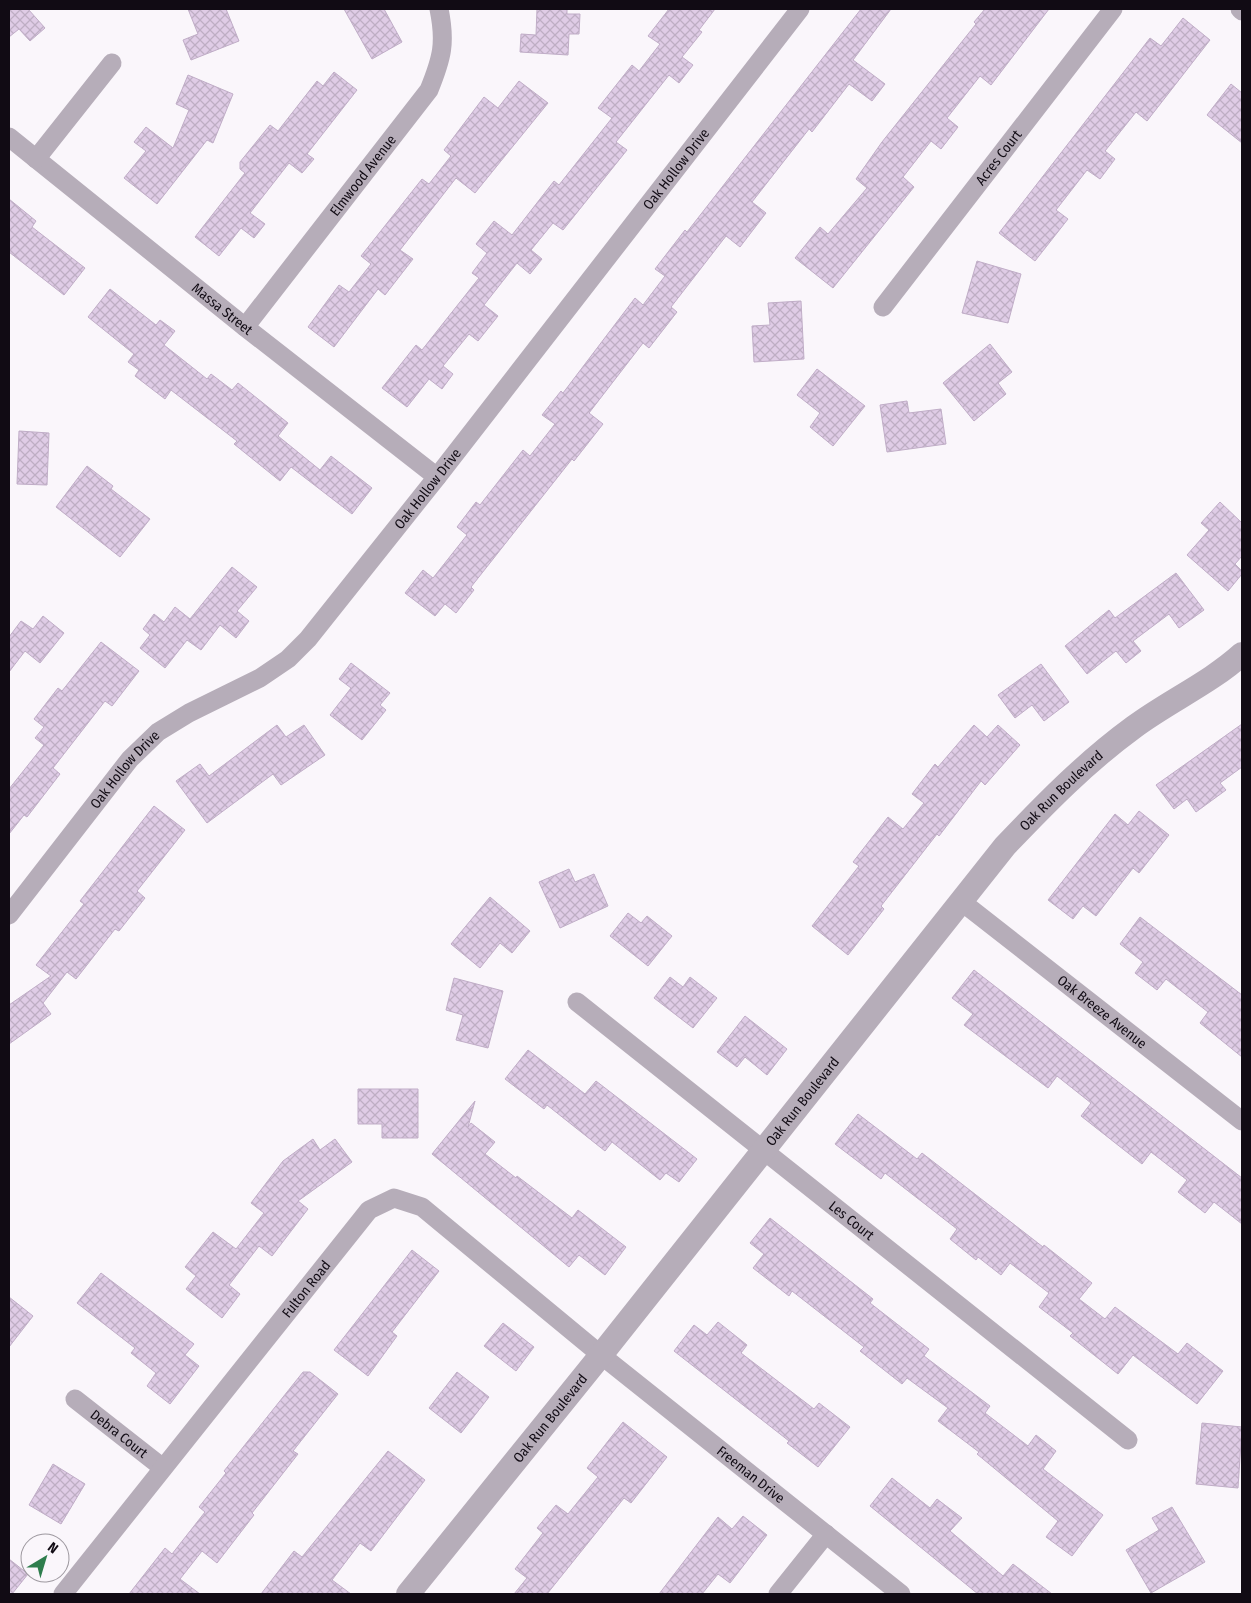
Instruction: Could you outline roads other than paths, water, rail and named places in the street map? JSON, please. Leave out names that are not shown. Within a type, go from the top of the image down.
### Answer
[{"type":"street","name":"Elmwood Avenue","points":[[245,327],[429,90],[442,60],[444,30],[439,9]]},
{"type":"street","name":"Oak Hollow Drive","points":[[9,915],[130,759],[158,732],[188,713],[260,678],[288,659],[308,639],[437,477],[800,9]]},
{"type":"street","name":"Acres Court","points":[[883,307],[1113,9]]},
{"type":"street","points":[[36,159],[112,63]]},
{"type":"street","name":"Massa Street","points":[[9,137],[245,327],[437,477]]},
{"type":"street","name":"Oak Run Boulevard","points":[[408,1594],[601,1355],[1005,846],[1085,765],[1135,726],[1242,654]]},
{"type":"street","name":"Oak Breeze Avenue","points":[[962,902],[1242,1121]]},
{"type":"street","name":"Les Court","points":[[577,1002],[1128,1440]]},
{"type":"street","name":"Fulton Road","points":[[63,1594],[369,1210],[394,1198],[422,1206],[601,1355]]},
{"type":"street","name":"Freeman Drive","points":[[601,1355],[901,1594]]},
{"type":"street","name":"Debra Court","points":[[75,1399],[163,1468]]},
{"type":"street","points":[[778,1594],[826,1534]]}]
